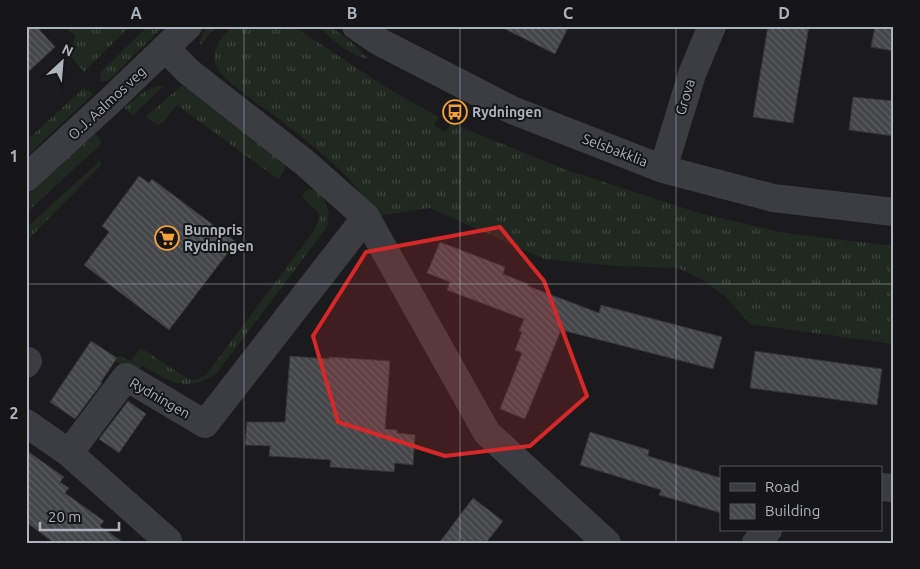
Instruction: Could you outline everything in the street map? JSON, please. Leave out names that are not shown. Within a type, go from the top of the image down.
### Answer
[{"type":"street","name":"O.J. Aalmos veg","points":[[26,178],[188,26]]},
{"type":"street","name":"Selsbakklia","points":[[356,26],[378,41],[512,110],[663,169],[773,198],[894,212]]},
{"type":"street","name":"Grova","points":[[663,169],[692,74],[712,26]]},
{"type":"street","points":[[165,48],[189,72],[304,162],[366,217],[487,433],[607,543]]},
{"type":"street","name":"Rydningen","points":[[70,453],[126,377],[205,424],[366,217]]},
{"type":"street","points":[[26,422],[70,453],[168,541]]},
{"type":"street","points":[[756,543],[766,532]]},
{"type":"highlighted area","points":[[500,227],[544,281],[587,396],[530,446],[445,456],[338,422],[313,336],[366,252]]},
{"type":"green space","points":[[65,26],[130,26],[84,72],[69,54],[75,36]]},
{"type":"green space","points":[[148,26],[164,26],[108,81],[100,81],[101,72]]},
{"type":"green space","points":[[207,26],[217,26],[200,45],[201,37]]},
{"type":"green space","points":[[233,26],[293,26],[384,86],[438,117],[434,126],[446,132],[451,123],[564,169],[699,213],[784,233],[894,246],[894,344],[750,324],[725,296],[703,280],[678,268],[615,266],[544,259],[430,208],[378,216],[336,166],[290,127],[236,87],[220,72],[216,66],[216,49],[221,39]]},
{"type":"green space","points":[[321,26],[334,29],[340,33],[368,58],[363,58],[345,49],[324,32]]},
{"type":"green space","points":[[158,86],[164,86],[133,115],[124,108],[142,93]]},
{"type":"green space","points":[[181,86],[200,96],[286,164],[284,171],[278,179],[177,105],[163,122],[158,125],[146,117]]},
{"type":"green space","points":[[84,88],[93,94],[26,157],[26,141]]},
{"type":"green space","points":[[95,134],[101,141],[99,146],[26,213],[26,197]]},
{"type":"green space","points":[[100,161],[101,165],[26,242],[26,228]]},
{"type":"green space","points":[[308,189],[314,189],[327,206],[327,227],[216,374],[195,383],[178,383],[142,365],[135,374],[115,361],[119,356],[131,361],[141,348],[188,379],[195,380],[206,375],[313,232],[319,214],[302,195]]},
{"type":"building","points":[[26,26],[36,26],[55,47],[26,74]]},
{"type":"building","points":[[499,26],[569,26],[555,54]]},
{"type":"building","points":[[768,26],[809,26],[793,123],[753,117]]},
{"type":"building","points":[[875,26],[894,26],[894,51],[871,47]]},
{"type":"building","points":[[853,97],[894,101],[894,136],[849,130]]},
{"type":"building","points":[[139,176],[149,183],[152,179],[236,242],[169,330],[84,265],[109,232],[102,226]]},
{"type":"building","points":[[440,242],[505,267],[503,274],[528,284],[528,286],[599,313],[601,305],[722,337],[713,369],[561,330],[525,419],[500,409],[522,353],[515,350],[522,332],[519,331],[524,319],[447,290],[450,282],[427,273]]},
{"type":"building","points":[[91,341],[117,358],[102,383],[75,419],[50,402]]},
{"type":"building","points":[[755,351],[882,369],[877,405],[750,388]]},
{"type":"building","points":[[290,356],[390,361],[385,429],[397,430],[397,433],[415,435],[413,465],[395,463],[394,472],[330,467],[331,460],[269,456],[270,446],[245,445],[247,422],[285,422]]},
{"type":"building","points":[[128,401],[146,414],[119,453],[99,439]]},
{"type":"building","points":[[590,432],[649,450],[648,456],[720,478],[720,513],[659,495],[661,490],[580,465]]},
{"type":"building","points":[[26,450],[64,477],[60,482],[69,488],[65,493],[104,521],[100,526],[124,543],[54,543],[26,522]]},
{"type":"building","points":[[473,498],[503,521],[486,543],[439,543]]},
{"type":"place","name":"Rydningen","points":[[455,112]]},
{"type":"place","name":"Bunnpris Rydningen","points":[[167,238]]}]
